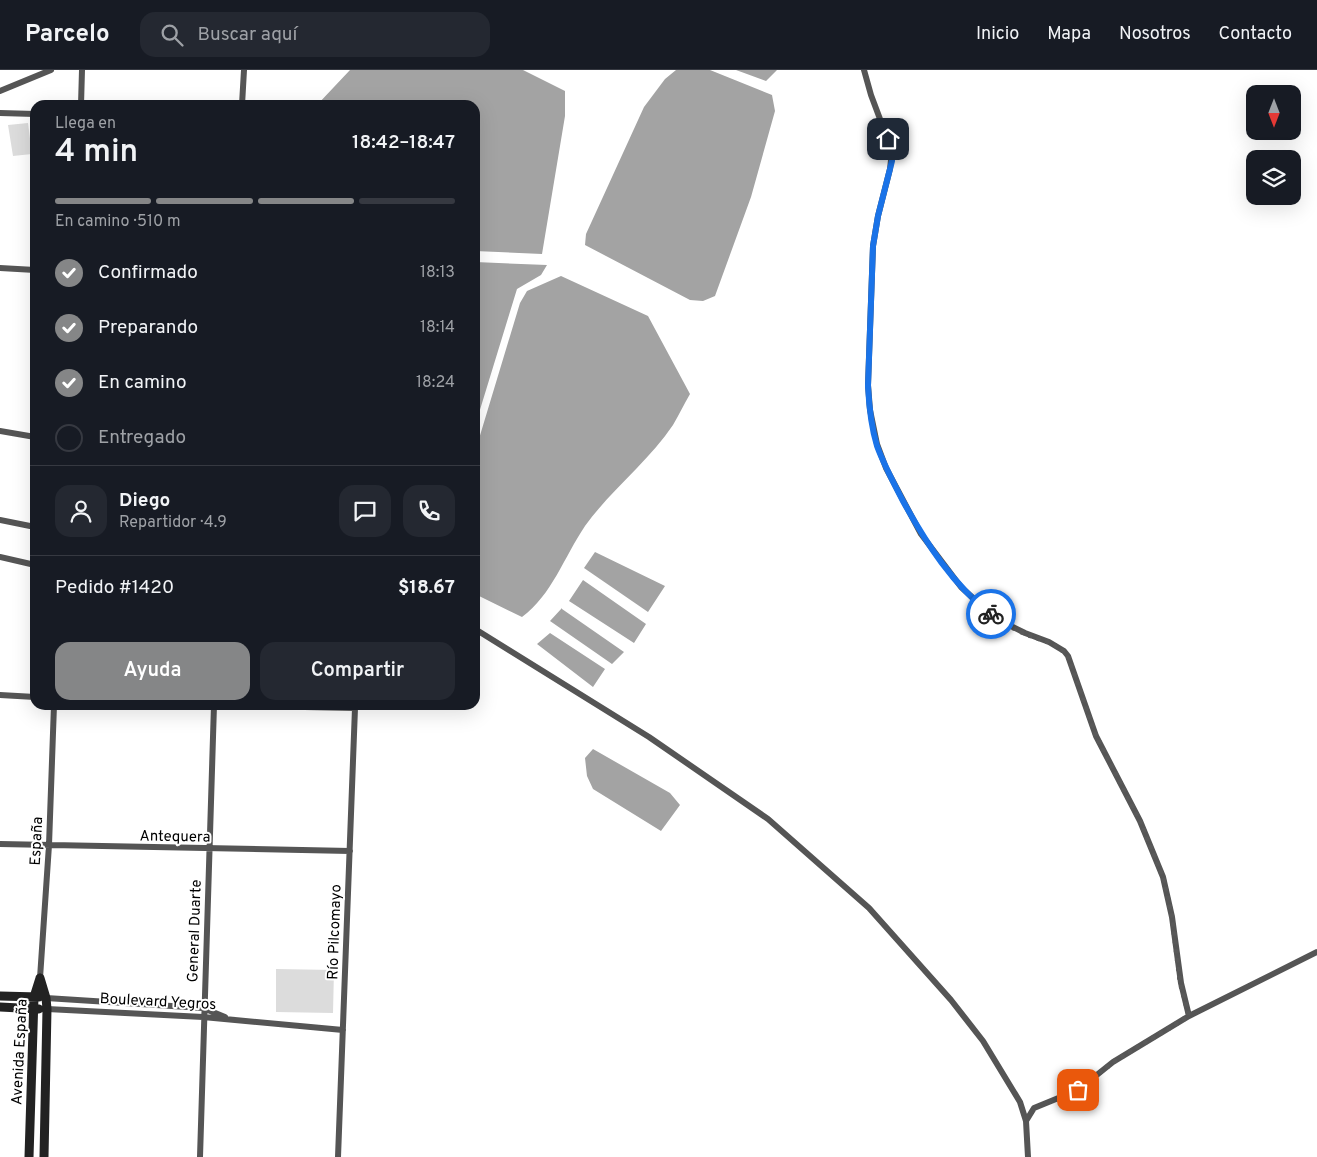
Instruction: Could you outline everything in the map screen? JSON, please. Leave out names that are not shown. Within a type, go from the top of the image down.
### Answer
[{"type":"street","points":[[0,91],[51,70]]},
{"type":"street","points":[[81,100],[82,70]]},
{"type":"street","points":[[242,100],[244,70]]},
{"type":"street","points":[[864,70],[892,152],[873,246],[868,386],[869,404],[877,444],[886,468],[921,534],[961,587],[1000,621],[1024,633],[1049,642],[1064,651],[1068,656],[1096,736],[1140,821],[1163,877],[1172,917],[1180,982],[1189,1016]]},
{"type":"street","points":[[0,113],[30,114]]},
{"type":"street","points":[[0,268],[30,270]]},
{"type":"street","points":[[0,431],[30,436]]},
{"type":"street","points":[[0,520],[30,526]]},
{"type":"street","points":[[0,557],[30,564]]},
{"type":"street","points":[[480,633],[649,737],[768,819],[869,908],[951,1000],[983,1041],[1020,1102],[1026,1121],[1028,1157]]},
{"type":"street","points":[[0,695],[30,697]]},
{"type":"street","name":"España","points":[[40,978],[49,845],[54,710]]},
{"type":"street","name":"General Duarte","points":[[200,1157],[212,710]]},
{"type":"street","name":"Río Pilcomayo","points":[[338,1157],[357,710]]},
{"type":"street","name":"Antequera","points":[[0,844],[350,852]]},
{"type":"street","points":[[1026,1121],[1034,1108],[1078,1090],[1113,1062],[1189,1016],[1316,953]]},
{"type":"street","name":"Avenida España","points":[[29,1157],[34,997],[40,978]]},
{"type":"street","name":"Avenida España","points":[[40,978],[47,1009],[44,1157]]},
{"type":"street","name":"Boulevard Yegros","points":[[0,996],[203,1008],[231,1019]]},
{"type":"street","name":"Boulevard Yegros","points":[[0,1007],[231,1019]]},
{"type":"street","points":[[231,1019],[343,1030]]},
{"type":"shaded area","points":[[350,70],[523,70],[565,91],[565,116],[542,254],[480,251],[480,100],[322,100]]},
{"type":"shaded area","points":[[676,70],[710,70],[772,95],[775,111],[751,197],[715,296],[703,301],[690,300],[585,245],[586,234],[644,107],[665,79]]},
{"type":"shaded area","points":[[736,70],[777,70],[766,81]]},
{"type":"shaded area","points":[[28,123],[30,154],[13,156],[8,125]]},
{"type":"shaded area","points":[[480,262],[547,265],[541,275],[517,289],[480,410]]},
{"type":"shaded area","points":[[561,276],[648,316],[690,394],[673,425],[652,451],[595,513],[577,538],[550,587],[542,598],[522,617],[480,596],[480,435],[520,303],[527,291]]},
{"type":"shaded area","points":[[595,552],[665,586],[648,612],[584,568]]},
{"type":"shaded area","points":[[583,580],[646,624],[634,643],[569,601]]},
{"type":"shaded area","points":[[562,608],[624,652],[612,664],[550,621]]},
{"type":"shaded area","points":[[550,633],[605,669],[593,687],[537,644]]},
{"type":"shaded area","points":[[593,749],[670,793],[680,805],[661,831],[593,789],[587,776],[585,758]]},
{"type":"shaded area","points":[[276,969],[334,970],[333,1013],[276,1012]]},
{"type":"way so far","points":[[991,614],[1000,621],[1024,633],[1049,642],[1064,651],[1068,656],[1096,736],[1140,821],[1163,877],[1172,917],[1180,982],[1189,1016],[1113,1062],[1078,1090]]},
{"type":"route","points":[[888,139],[892,152],[892,161],[878,216],[873,246],[868,386],[872,426],[886,468],[921,534],[961,587],[991,614]]}]
